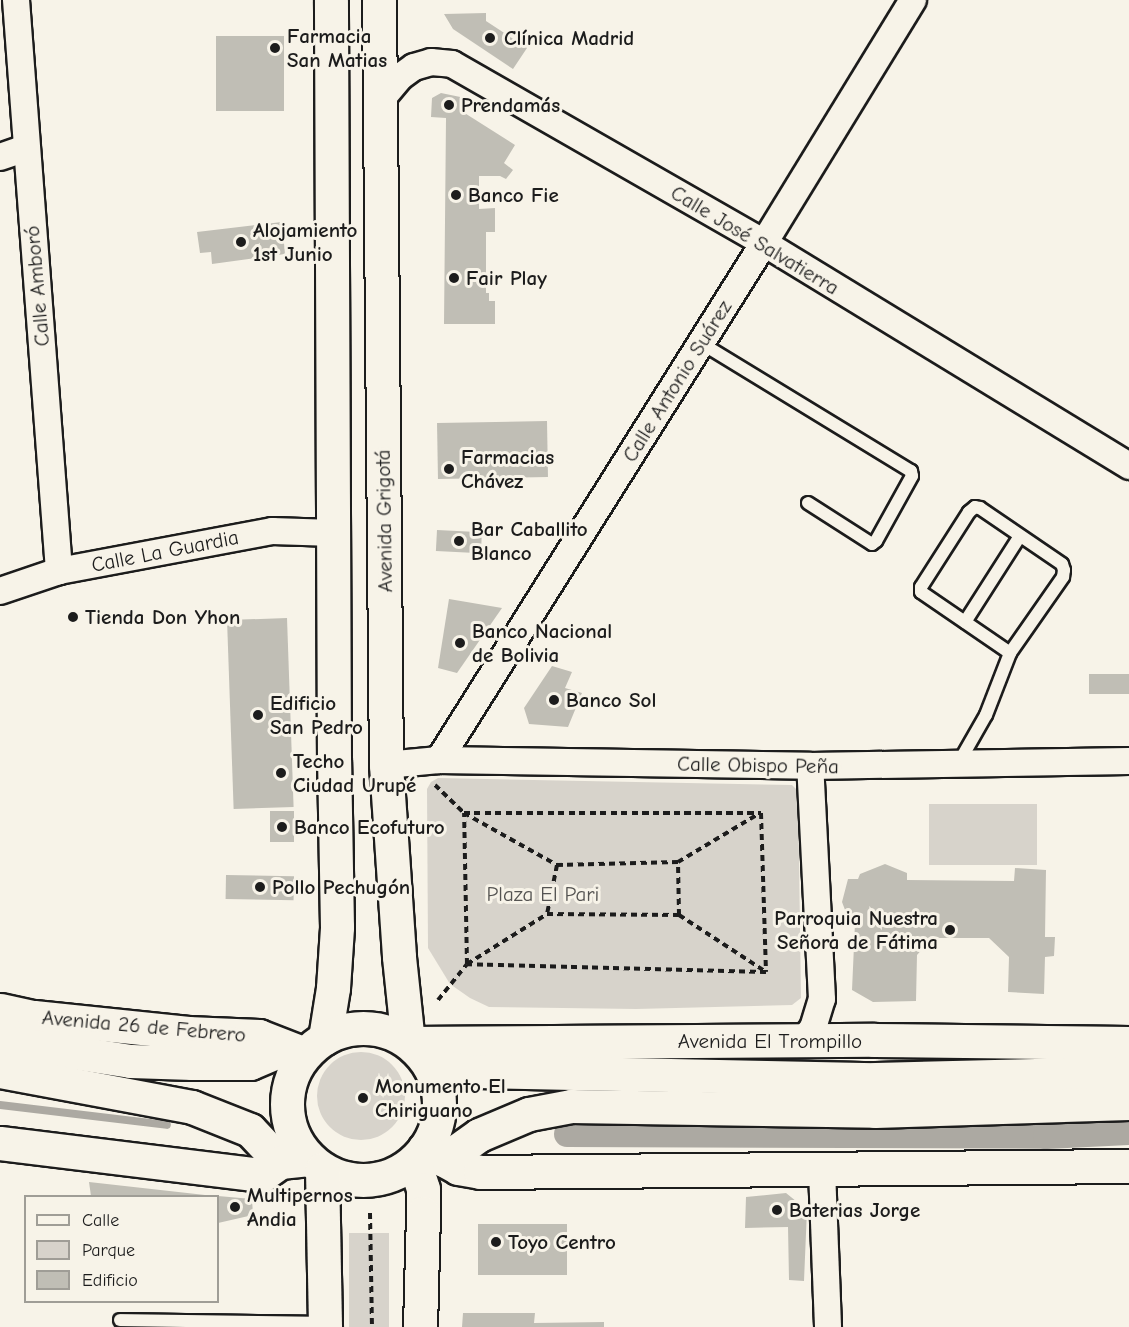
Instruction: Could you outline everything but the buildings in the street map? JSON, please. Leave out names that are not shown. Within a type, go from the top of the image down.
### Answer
[{"type":"main road","points":[[325,1325],[304,1163],[286,1112],[290,1081],[333,988],[337,927],[334,760],[331,0]]},
{"type":"main road","name":"Avenida Grigotá","points":[[379,0],[387,778],[399,957],[416,1051]]},
{"type":"main road","points":[[335,614],[356,613],[365,616],[371,625],[378,757],[387,778]]},
{"type":"main road","name":"Avenida 26 de Febrero","points":[[0,1010],[34,1017],[176,1032],[259,1036],[305,1047]]},
{"type":"main road","points":[[305,1047],[346,1029],[368,1028],[389,1032],[416,1051],[435,1080],[439,1106],[427,1156],[423,1189],[420,1327]]},
{"type":"main road","name":"Avenida 26 de Febrero","points":[[0,1041],[130,1060],[192,1063],[250,1064],[305,1047]]},
{"type":"main road","name":"Avenida El Trompillo","points":[[416,1051],[802,1042],[1129,1043]]},
{"type":"main road","points":[[1060,1042],[1129,1066]]},
{"type":"main road","name":"Avenida El Trompillo","points":[[416,1051],[477,1071],[875,1079],[1129,1073]]},
{"type":"main road","points":[[0,1071],[192,1107],[250,1131],[304,1163],[337,1176],[369,1180],[386,1177],[427,1156],[528,1114],[571,1106],[875,1111],[1129,1103]]},
{"type":"main road","points":[[0,1143],[262,1175],[304,1163]]},
{"type":"main road","points":[[427,1156],[458,1168],[480,1172],[1129,1166]]},
{"type":"street","name":"Calle Amboró","points":[[16,0],[60,571]]},
{"type":"street","name":"Calle Antonio Suárez","points":[[435,761],[702,342],[913,0]]},
{"type":"street","name":"Calle José Salvatierra","points":[[380,101],[400,77],[414,67],[431,62],[452,64],[764,243],[1129,466]]},
{"type":"street","points":[[0,157],[26,148]]},
{"type":"street","name":"Calle La Guardia","points":[[0,591],[60,571],[272,531],[334,533]]},
{"type":"street","name":"Calle Obispo Peña","points":[[387,778],[435,761],[810,766],[1129,761]]},
{"type":"street","points":[[802,1042],[813,1028],[822,999],[810,766]]},
{"type":"street","points":[[822,1170],[828,1327]]},
{"type":"lane","points":[[702,342],[911,471],[907,485],[876,541],[872,544],[808,503]]},
{"type":"lane","points":[[958,764],[986,715],[1010,652],[1063,577],[1064,570],[1062,564],[980,508],[975,507],[969,512],[921,587],[923,595],[1010,652]]},
{"type":"lane","points":[[965,622],[1020,536]]},
{"type":"lane","points":[[120,1320],[325,1325]]},
{"type":"path","points":[[435,761],[431,782],[464,813],[557,865],[678,862],[761,813]]},
{"type":"path","points":[[464,813],[761,813]]},
{"type":"path","points":[[464,813],[467,964]]},
{"type":"path","points":[[761,813],[766,972]]},
{"type":"path","points":[[678,862],[679,915]]},
{"type":"path","points":[[547,914],[557,865]]},
{"type":"path","points":[[438,1000],[467,964],[547,914],[679,915],[766,972]]},
{"type":"path","points":[[467,964],[766,972]]},
{"type":"path","points":[[370,1213],[372,1327]]},
{"type":"green space","name":"Plaza El Pari","points":[[438,778],[792,785],[798,791],[801,998],[792,1005],[636,1009],[489,1007],[470,998],[450,984],[428,948],[427,789],[431,782]]},
{"type":"green space","points":[[929,804],[1037,804],[1037,865],[929,865]]},
{"type":"green space","points":[[352,1052],[370,1052],[386,1059],[398,1071],[405,1087],[405,1105],[398,1121],[386,1133],[370,1140],[352,1140],[336,1133],[324,1121],[317,1105],[317,1087],[324,1071],[336,1059]]},
{"type":"green space","points":[[349,1233],[389,1233],[389,1327],[349,1327]]},
{"type":"waterway","points":[[0,1105],[167,1125]]},
{"type":"waterway","points":[[567,1134],[1046,1136],[1129,1132]]},
{"type":"place","name":"Clínica Madrid","points":[[490,38]]},
{"type":"place","name":"Farmacia San Matias","points":[[275,48]]},
{"type":"place","name":"Prendamás","points":[[449,105]]},
{"type":"place","name":"Banco Fie","points":[[456,195]]},
{"type":"place","name":"Alojamiento 1st Junio","points":[[241,242]]},
{"type":"place","name":"Fair Play","points":[[454,278]]},
{"type":"place","name":"Farmacias Chávez","points":[[449,469]]},
{"type":"place","name":"Bar Caballito Blanco","points":[[459,541]]},
{"type":"place","name":"Tienda Don Yhon","points":[[73,617]]},
{"type":"place","name":"Banco Nacional de Bolivia","points":[[460,643]]},
{"type":"place","name":"Banco Sol","points":[[554,700]]},
{"type":"place","name":"Edificio San Pedro","points":[[258,715]]},
{"type":"place","name":"Techo Ciudad Urupé","points":[[281,773]]},
{"type":"place","name":"Banco Ecofuturo","points":[[282,827]]},
{"type":"place","name":"Pollo Pechugón","points":[[260,887]]},
{"type":"place","name":"Parroquia Nuestra Señora de Fátima","points":[[950,930]]},
{"type":"place","name":"Monumento El Chiriguano","points":[[363,1098]]},
{"type":"place","name":"Multipernos Andia","points":[[235,1207]]},
{"type":"place","name":"Baterias Jorge","points":[[777,1210]]},
{"type":"place","name":"Toyo Centro","points":[[496,1242]]}]
